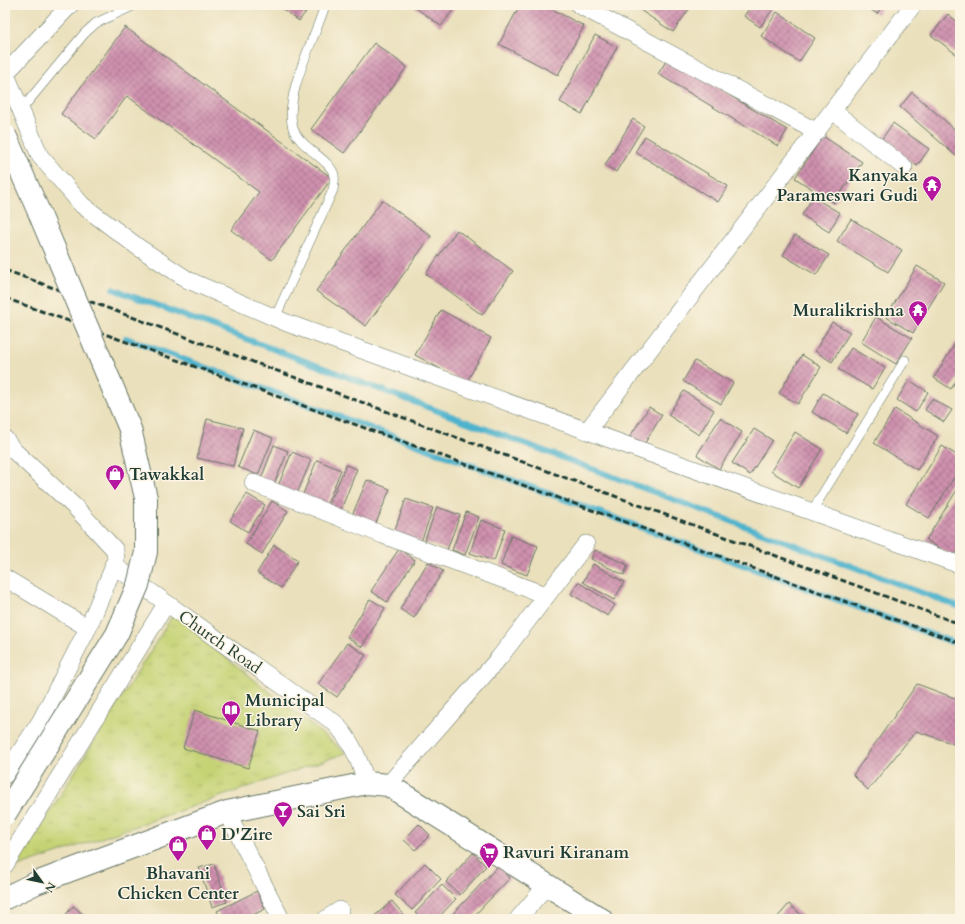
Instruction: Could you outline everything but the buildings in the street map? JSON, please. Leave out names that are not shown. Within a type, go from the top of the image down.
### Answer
[{"type":"main road","points":[[5,135],[130,429],[146,498],[146,552],[138,585],[117,634],[5,814]]},
{"type":"main road","points":[[5,898],[36,883],[227,812],[367,783],[388,785],[601,919]]},
{"type":"street","points":[[70,5],[5,73],[40,156],[82,205],[138,247],[188,280],[275,318],[959,563]]},
{"type":"street","points":[[579,5],[816,132]]},
{"type":"street","points":[[588,430],[913,5]]},
{"type":"street","points":[[833,111],[904,167]]},
{"type":"street","points":[[5,775],[40,722],[88,628],[116,560],[115,550],[75,507],[8,449]]},
{"type":"street","points":[[253,483],[383,535],[546,595]]},
{"type":"street","points":[[388,785],[499,658],[586,544]]},
{"type":"street","name":"Church Road","points":[[113,565],[335,723],[356,751],[367,783]]},
{"type":"street","points":[[5,578],[88,628]]},
{"type":"street","points":[[5,865],[166,604]]},
{"type":"street","points":[[227,812],[281,919]]},
{"type":"street","points":[[518,919],[547,885]]},
{"type":"street","points":[[326,919],[340,910]]},
{"type":"lane","points":[[21,110],[84,34],[96,23],[136,5]]},
{"type":"lane","points":[[275,318],[333,190],[334,174],[330,167],[298,138],[292,126],[291,113],[292,96],[325,5]]},
{"type":"lane","points":[[812,511],[905,360]]},
{"type":"green space","points":[[173,615],[346,753],[15,868]]},
{"type":"waterway","points":[[113,289],[960,607]]},
{"type":"waterway","points":[[126,338],[960,645]]},
{"type":"railway","points":[[5,270],[960,624]]},
{"type":"railway","points":[[5,298],[960,643]]},
{"type":"place","name":"Kanyaka Parameswari Gudi","points":[[932,202]]},
{"type":"place","name":"Muralikrishna","points":[[918,327]]},
{"type":"place","name":"Tawakkal","points":[[115,491]]},
{"type":"place","name":"Municipal Library","points":[[231,727]]},
{"type":"place","name":"Sai Sri","points":[[283,828]]},
{"type":"place","name":"D'Zire","points":[[207,851]]},
{"type":"place","name":"Bhavani Chicken Center","points":[[178,862]]},
{"type":"place","name":"Ravuri Kiranam","points":[[489,869]]}]
